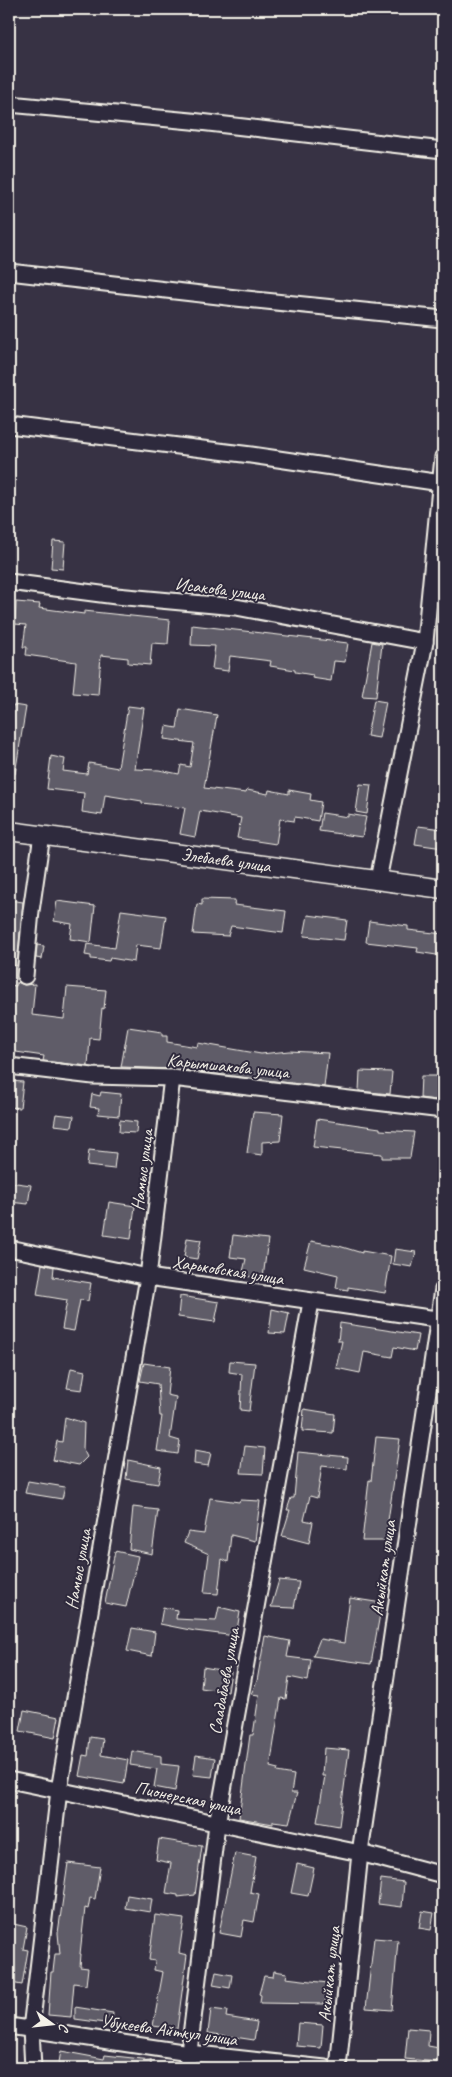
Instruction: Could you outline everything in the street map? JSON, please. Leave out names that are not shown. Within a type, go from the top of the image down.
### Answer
[{"type":"street","points":[[9,104],[192,121],[443,150]]},
{"type":"street","points":[[9,272],[443,319]]},
{"type":"street","points":[[9,425],[251,454],[441,483]]},
{"type":"street","points":[[378,880],[425,642],[440,525],[443,457]]},
{"type":"street","name":"Исакова улица","points":[[9,582],[116,596],[236,607],[425,642]]},
{"type":"street","name":"Элебаева улица","points":[[9,831],[443,889]]},
{"type":"street","points":[[26,976],[31,911],[42,835]]},
{"type":"street","name":"Карымшакова улица","points":[[9,1066],[93,1076],[172,1078],[443,1110]]},
{"type":"street","name":"Намыс улица","points":[[33,2068],[31,2029],[59,1790],[148,1277],[172,1078]]},
{"type":"street","name":"Харьковская улица","points":[[9,1248],[148,1277],[441,1320]]},
{"type":"street","name":"Акыйкат улица","points":[[338,2068],[360,1853],[441,1320],[443,1289]]},
{"type":"street","name":"Саадабаева улица","points":[[187,2068],[217,1824],[311,1302]]},
{"type":"street","name":"Пионерская улица","points":[[9,1780],[360,1853]]},
{"type":"street","points":[[360,1853],[443,1875]]},
{"type":"street","name":"Убукеева Айткул улица","points":[[9,2026],[189,2053],[326,2068]]},
{"type":"building","points":[[53,541],[65,542],[63,569],[51,568]]},
{"type":"building","points":[[16,602],[40,604],[39,608],[84,614],[84,611],[170,620],[168,644],[152,643],[150,665],[128,663],[128,658],[101,655],[98,695],[73,693],[76,662],[26,655],[27,647],[23,647],[26,625],[15,624]]},
{"type":"building","points":[[192,625],[348,643],[345,662],[334,661],[331,681],[312,678],[313,675],[295,672],[295,670],[270,666],[271,661],[230,656],[228,671],[212,669],[215,646],[191,645]]},
{"type":"building","points":[[372,642],[382,644],[376,697],[362,696]]},
{"type":"building","points":[[374,700],[386,702],[379,738],[367,736]]},
{"type":"building","points":[[13,705],[26,707],[15,774],[9,774],[9,729]]},
{"type":"building","points":[[128,706],[144,708],[135,769],[159,770],[179,774],[181,765],[190,767],[194,743],[164,739],[166,726],[177,728],[180,709],[217,715],[204,788],[246,793],[247,790],[268,794],[269,790],[289,794],[289,790],[311,794],[310,800],[321,802],[318,821],[295,817],[294,821],[280,819],[276,844],[237,838],[241,818],[200,811],[195,837],[180,834],[185,808],[142,803],[142,801],[105,795],[102,815],[82,812],[84,793],[47,789],[51,756],[65,759],[63,771],[87,774],[89,763],[118,768]]},
{"type":"building","points":[[360,784],[371,785],[367,814],[356,812]]},
{"type":"building","points":[[322,813],[348,817],[348,814],[366,817],[362,837],[319,831]]},
{"type":"building","points":[[418,826],[443,829],[443,848],[415,844]]},
{"type":"building","points":[[202,899],[235,900],[234,905],[286,911],[283,933],[231,926],[228,936],[193,934],[197,904],[202,905]]},
{"type":"building","points":[[9,900],[23,902],[17,966],[9,965]]},
{"type":"building","points":[[57,901],[95,906],[91,942],[70,939],[72,924],[54,921]]},
{"type":"building","points":[[121,910],[166,916],[161,948],[136,945],[134,962],[110,958],[109,961],[91,959],[91,956],[85,955],[87,944],[115,948]]},
{"type":"building","points":[[308,915],[347,920],[344,940],[304,936]]},
{"type":"building","points":[[369,921],[408,926],[408,930],[443,934],[443,956],[417,952],[418,948],[366,942]]},
{"type":"building","points":[[37,945],[44,946],[42,959],[36,958]]},
{"type":"building","points":[[17,982],[24,985],[35,984],[32,1015],[64,1019],[67,987],[106,990],[99,1039],[90,1038],[88,1066],[43,1061],[44,1056],[9,1051],[9,985],[16,986]]},
{"type":"building","points":[[128,1027],[162,1032],[162,1036],[167,1036],[167,1042],[197,1047],[198,1043],[261,1054],[289,1051],[328,1053],[324,1087],[173,1069],[121,1067]]},
{"type":"building","points":[[360,1071],[392,1072],[390,1094],[359,1091]]},
{"type":"building","points":[[421,1076],[443,1076],[443,1101],[420,1098]]},
{"type":"building","points":[[9,1081],[23,1082],[20,1108],[9,1107]]},
{"type":"building","points":[[101,1092],[121,1094],[119,1116],[98,1114],[99,1108],[90,1107],[92,1094],[100,1096]]},
{"type":"building","points":[[253,1112],[283,1114],[280,1141],[262,1142],[262,1155],[247,1153]]},
{"type":"building","points":[[56,1114],[74,1116],[72,1127],[54,1125]]},
{"type":"building","points":[[317,1119],[380,1128],[380,1130],[414,1132],[410,1158],[382,1158],[382,1154],[313,1147]]},
{"type":"building","points":[[120,1120],[137,1122],[136,1133],[119,1132]]},
{"type":"building","points":[[89,1150],[116,1153],[114,1169],[87,1166]]},
{"type":"building","points":[[9,1182],[31,1185],[28,1204],[9,1202]]},
{"type":"building","points":[[109,1202],[135,1206],[131,1239],[104,1235]]},
{"type":"building","points":[[233,1235],[268,1239],[263,1278],[242,1276],[246,1259],[230,1257]]},
{"type":"building","points":[[187,1238],[201,1240],[197,1259],[184,1257]]},
{"type":"building","points":[[311,1241],[339,1246],[362,1253],[362,1251],[391,1256],[385,1293],[348,1287],[348,1290],[336,1288],[338,1275],[304,1267]]},
{"type":"building","points":[[395,1249],[416,1252],[412,1267],[393,1264]]},
{"type":"building","points":[[42,1264],[54,1267],[53,1277],[91,1283],[88,1301],[80,1300],[74,1331],[62,1329],[67,1300],[37,1295]]},
{"type":"building","points":[[180,1296],[219,1302],[215,1322],[178,1317]]},
{"type":"building","points":[[272,1309],[289,1313],[285,1334],[269,1333]]},
{"type":"building","points":[[340,1323],[418,1335],[415,1351],[394,1347],[392,1357],[364,1352],[360,1373],[336,1368],[342,1341],[338,1341]]},
{"type":"building","points":[[230,1361],[255,1363],[249,1411],[240,1410],[242,1374],[229,1372]]},
{"type":"building","points":[[144,1363],[170,1367],[167,1395],[176,1397],[170,1438],[180,1441],[178,1454],[157,1451],[162,1416],[160,1416],[158,1384],[140,1381]]},
{"type":"building","points":[[71,1368],[85,1371],[82,1390],[67,1388]]},
{"type":"building","points":[[304,1409],[335,1414],[333,1433],[302,1431]]},
{"type":"building","points":[[65,1417],[84,1423],[83,1449],[87,1457],[79,1465],[53,1460],[57,1441],[62,1442]]},
{"type":"building","points":[[376,1437],[400,1439],[385,1541],[362,1541],[369,1480],[371,1481]]},
{"type":"building","points":[[245,1446],[265,1448],[263,1474],[241,1473]]},
{"type":"building","points":[[195,1450],[211,1453],[208,1466],[194,1464]]},
{"type":"building","points":[[298,1452],[348,1457],[347,1469],[322,1466],[317,1498],[310,1496],[304,1520],[313,1522],[309,1543],[282,1536],[290,1510],[287,1510],[291,1498],[294,1498]]},
{"type":"building","points":[[128,1460],[161,1467],[158,1484],[126,1479]]},
{"type":"building","points":[[28,1481],[65,1487],[62,1499],[25,1493]]},
{"type":"building","points":[[210,1498],[239,1502],[240,1500],[260,1501],[255,1541],[231,1535],[228,1562],[222,1559],[218,1594],[204,1593],[209,1554],[184,1543],[188,1532],[204,1534]]},
{"type":"building","points":[[133,1507],[158,1510],[152,1554],[129,1549]]},
{"type":"building","points":[[115,1551],[138,1556],[126,1607],[105,1603]]},
{"type":"building","points":[[279,1580],[299,1582],[294,1608],[271,1607]]},
{"type":"building","points":[[350,1598],[382,1603],[371,1664],[313,1656],[320,1639],[344,1643]]},
{"type":"building","points":[[163,1607],[177,1610],[176,1619],[216,1621],[219,1607],[240,1612],[236,1636],[160,1624]]},
{"type":"building","points":[[132,1628],[155,1632],[152,1656],[127,1651]]},
{"type":"building","points":[[265,1636],[290,1641],[287,1657],[311,1660],[308,1681],[289,1677],[286,1699],[281,1698],[270,1767],[278,1769],[277,1772],[294,1775],[291,1793],[297,1793],[289,1823],[273,1821],[273,1824],[239,1818],[250,1735],[253,1735],[259,1695],[251,1694],[257,1681]]},
{"type":"building","points":[[203,1667],[231,1672],[228,1692],[201,1688]]},
{"type":"building","points":[[24,1710],[59,1717],[55,1738],[20,1731]]},
{"type":"building","points":[[90,1737],[103,1739],[101,1755],[128,1760],[124,1784],[79,1776],[83,1755],[88,1756]]},
{"type":"building","points":[[324,1748],[349,1750],[339,1826],[317,1822],[325,1776],[322,1776]]},
{"type":"building","points":[[132,1751],[161,1756],[161,1764],[179,1766],[175,1791],[154,1787],[157,1769],[130,1765]]},
{"type":"building","points":[[196,1755],[215,1758],[212,1777],[193,1775]]},
{"type":"building","points":[[159,1839],[202,1846],[195,1895],[178,1897],[178,1895],[166,1893],[171,1863],[156,1860]]},
{"type":"building","points":[[235,1853],[256,1857],[250,1892],[259,1894],[254,1922],[244,1920],[241,1937],[219,1933]]},
{"type":"building","points":[[68,1863],[100,1867],[95,1899],[90,1898],[88,1909],[85,1908],[80,1967],[88,1968],[86,1985],[74,1983],[71,2017],[48,2015],[51,1972],[53,1972],[55,1954],[60,1954],[58,1933]]},
{"type":"building","points":[[297,1864],[314,1868],[308,1896],[291,1893]]},
{"type":"building","points":[[381,1879],[404,1882],[402,1907],[378,1904]]},
{"type":"building","points":[[127,1895],[152,1899],[150,1912],[125,1908]]},
{"type":"building","points":[[422,1911],[434,1913],[431,1930],[419,1928]]},
{"type":"building","points":[[155,1915],[184,1919],[179,1953],[187,1955],[177,2029],[153,2026],[163,1972],[154,1970],[155,1961],[149,1960]]},
{"type":"building","points":[[9,1923],[27,1927],[23,1949],[28,1950],[22,1985],[11,1983],[14,1960],[9,1959]]},
{"type":"building","points":[[374,1938],[398,1940],[392,2010],[366,2008]]},
{"type":"building","points":[[274,1971],[287,1973],[286,1978],[328,1983],[325,2004],[260,2003],[261,1995],[259,1994],[264,1976],[273,1977]]},
{"type":"building","points":[[216,1972],[232,1975],[230,1988],[213,1985]]},
{"type":"building","points":[[75,2007],[113,2013],[112,2024],[75,2019]]},
{"type":"building","points":[[211,2009],[227,2011],[226,2017],[257,2022],[254,2040],[208,2033]]},
{"type":"building","points":[[298,2023],[323,2025],[321,2048],[296,2046]]},
{"type":"building","points":[[408,2028],[429,2030],[428,2046],[439,2048],[437,2062],[405,2059]]},
{"type":"building","points":[[61,2051],[104,2059],[105,2055],[151,2060],[151,2068],[58,2068]]}]
